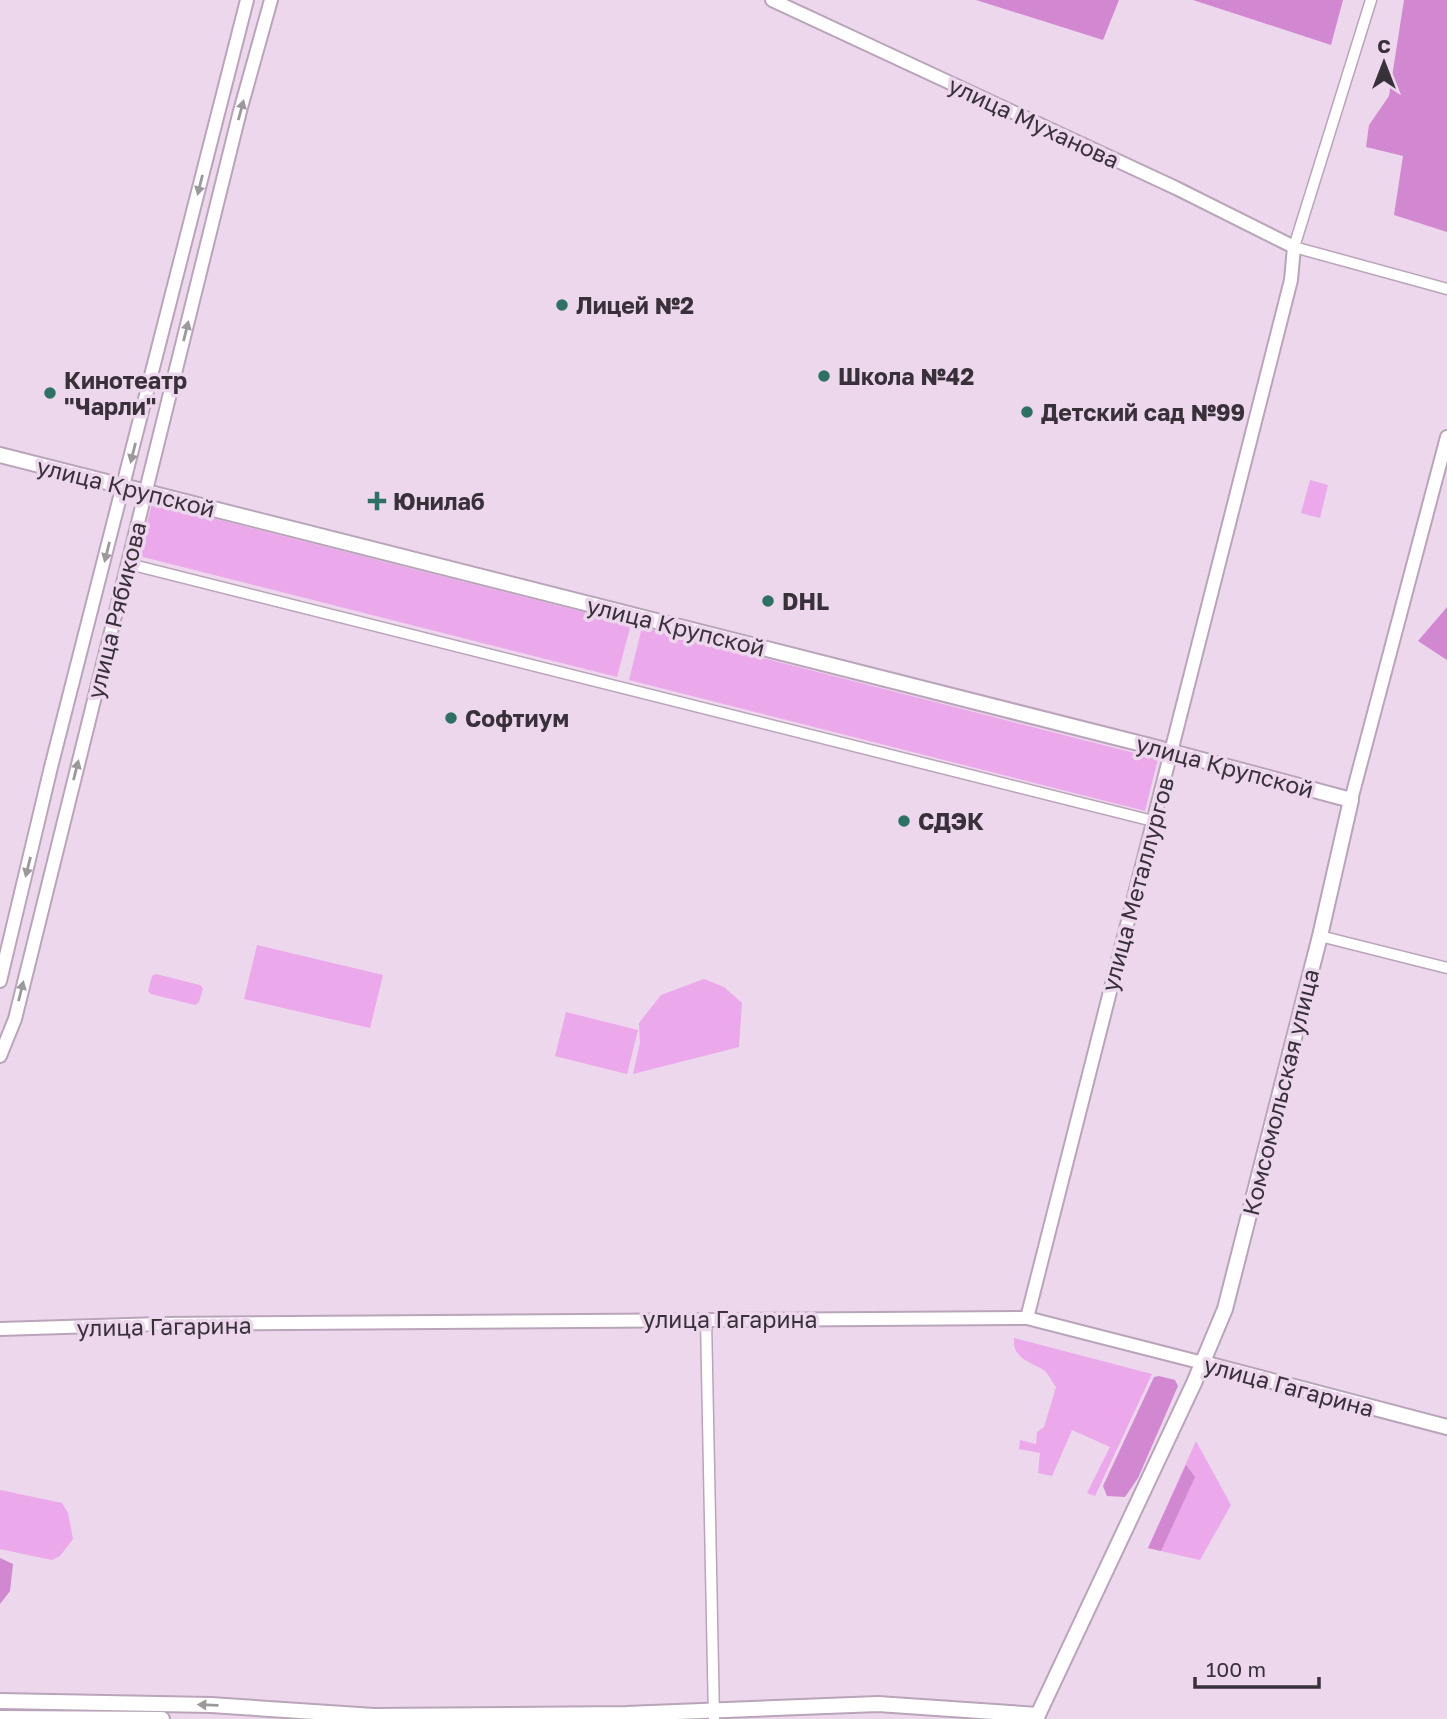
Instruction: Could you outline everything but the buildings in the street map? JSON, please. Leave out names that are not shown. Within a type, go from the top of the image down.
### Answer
[{"type":"main road","name":"улица Крупской","points":[[0,454],[1352,800]]},
{"type":"main road","name":"Комсомольская улица","points":[[1037,1717],[1203,1363],[1224,1309],[1320,936],[1352,800]]},
{"type":"main road","name":"улица Гагарина","points":[[1203,1363],[1447,1427]]},
{"type":"main road","points":[[0,1701],[86,1701],[374,1716]]},
{"type":"main road","points":[[86,1701],[86,1717]]},
{"type":"main road","points":[[267,1719],[714,1715],[878,1704],[1037,1717]]},
{"type":"main road","points":[[0,1718],[162,1719]]},
{"type":"street","name":"улица Рябикова","points":[[0,981],[5,939],[37,832],[247,0]]},
{"type":"street","name":"улица Рябикова","points":[[0,1056],[15,1018],[145,492],[271,0]]},
{"type":"street","name":"улица Муханова","points":[[772,0],[1176,188],[1294,247]]},
{"type":"street","points":[[1371,0],[1294,247],[1447,289]]},
{"type":"street","name":"улица Металлургов","points":[[1027,1318],[1291,280],[1294,247]]},
{"type":"street","name":"Комсомольская улица","points":[[1352,800],[1447,437]]},
{"type":"street","points":[[129,564],[1153,821]]},
{"type":"street","points":[[37,832],[45,829],[60,837]]},
{"type":"street","points":[[1320,936],[1447,968]]},
{"type":"street","points":[[0,1017],[15,1018]]},
{"type":"street","name":"улица Гагарина","points":[[0,1329],[706,1319],[1027,1318],[1203,1363]]},
{"type":"street","points":[[706,1319],[714,1715]]},
{"type":"shaded area","points":[[976,0],[1119,0],[1103,40]]},
{"type":"shaded area","points":[[1193,0],[1343,0],[1331,45]]},
{"type":"shaded area","points":[[1404,0],[1447,0],[1447,232],[1394,215],[1403,156],[1366,147],[1369,125],[1389,96]]},
{"type":"shaded area","points":[[1310,480],[1328,485],[1320,518],[1301,513]]},
{"type":"shaded area","points":[[152,503],[631,624],[617,677],[139,556]]},
{"type":"shaded area","points":[[1447,607],[1447,660],[1418,641]]},
{"type":"shaded area","points":[[642,627],[1158,759],[1145,811],[629,680]]},
{"type":"shaded area","points":[[257,945],[383,975],[370,1028],[244,999]]},
{"type":"shaded area","points":[[156,974],[200,985],[203,988],[199,1002],[195,1005],[151,994],[148,991],[152,976]]},
{"type":"shaded area","points":[[704,979],[724,987],[742,1003],[739,1047],[633,1074],[640,1043],[639,1023],[661,995]]},
{"type":"shaded area","points":[[566,1012],[638,1030],[627,1074],[555,1056]]},
{"type":"shaded area","points":[[1014,1338],[1152,1374],[1095,1496],[1087,1493],[1110,1447],[1072,1430],[1052,1476],[1038,1473],[1040,1453],[1019,1449],[1020,1440],[1036,1444],[1037,1432],[1044,1427],[1056,1387],[1044,1370],[1019,1355]]},
{"type":"shaded area","points":[[1154,1377],[1175,1380],[1178,1386],[1138,1478],[1125,1497],[1107,1496],[1103,1486]]},
{"type":"shaded area","points":[[1196,1441],[1231,1505],[1200,1560],[1148,1548]]},
{"type":"shaded area","points":[[1186,1465],[1195,1477],[1161,1551],[1148,1548]]},
{"type":"shaded area","points":[[0,1490],[62,1503],[68,1513],[73,1539],[60,1556],[52,1560],[0,1549]]},
{"type":"shaded area","points":[[0,1558],[13,1564],[10,1591],[0,1604]]},
{"type":"place","name":"Лицей №2","points":[[562,305]]},
{"type":"place","name":"Школа №42","points":[[824,376]]},
{"type":"place","name":"Кинотеатр \"Чарли\"","points":[[50,393]]},
{"type":"place","name":"Детский сад №99","points":[[1027,412]]},
{"type":"place","name":"Юнилаб","points":[[377,501]]},
{"type":"place","name":"DHL","points":[[768,601]]},
{"type":"place","name":"Софтиум","points":[[451,718]]},
{"type":"place","name":"СДЭК","points":[[904,821]]}]
